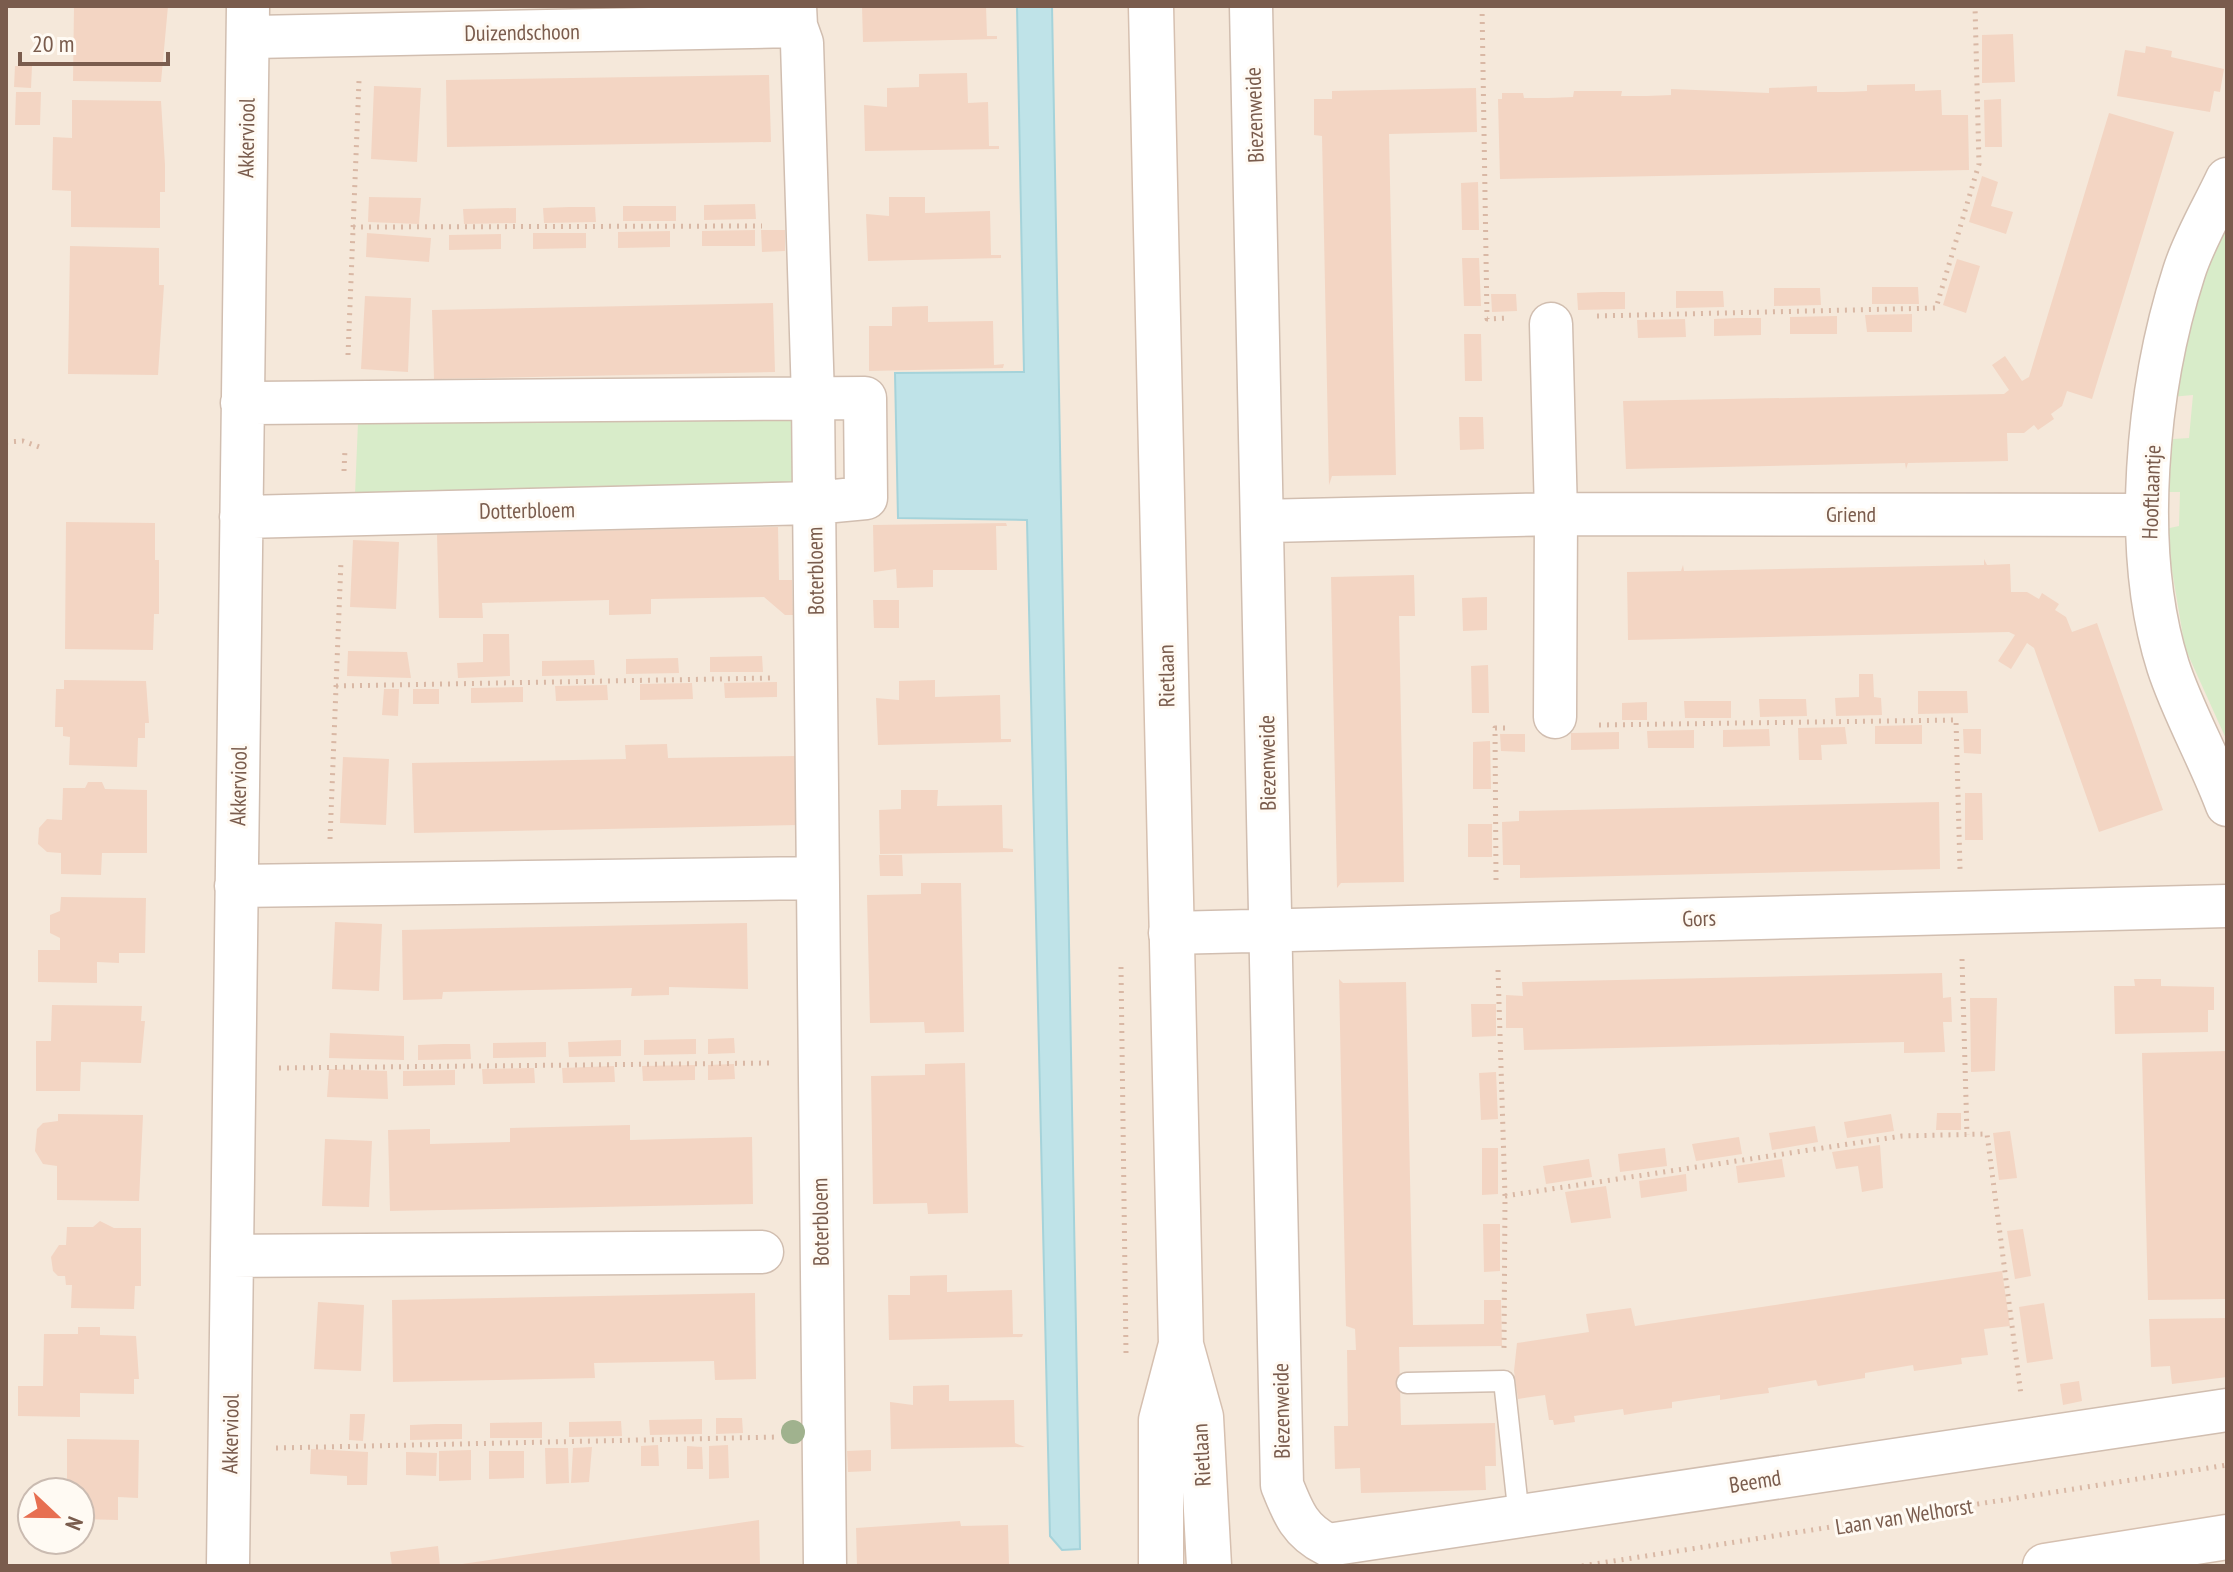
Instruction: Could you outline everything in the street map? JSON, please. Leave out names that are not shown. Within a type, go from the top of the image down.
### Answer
[{"type":"street","name":"Rietlaan","points":[[1151,6],[1181,1345],[1201,1417],[1209,1566]]},
{"type":"street","name":"Biezenweide","points":[[1251,6],[1265,521],[1269,930],[1282,1485],[1294,1517]]},
{"type":"street","name":"Duizendschoon","points":[[248,22],[795,16],[802,43],[813,503]]},
{"type":"street","name":"Akkerviool","points":[[228,1566],[248,22]]},
{"type":"street","name":"Hooftlaantje","points":[[2227,179],[2184,269],[2158,372],[2147,515],[2150,589],[2168,667],[2227,805]]},
{"type":"street","points":[[1549,319],[1556,514],[1555,717]]},
{"type":"street","points":[[242,403],[347,405],[812,391]]},
{"type":"street","name":"Dotterbloem","points":[[241,517],[813,503]]},
{"type":"street","name":"Boterbloem","points":[[813,503],[825,1566]]},
{"type":"street","name":"Griend","points":[[1265,521],[1556,514],[2147,515]]},
{"type":"street","points":[[236,886],[816,878]]},
{"type":"street","name":"Gors","points":[[1170,933],[1950,910],[2227,906]]},
{"type":"street","points":[[232,1256],[762,1252]]},
{"type":"street","name":"Rietlaan","points":[[1161,1566],[1161,1420],[1181,1345]]},
{"type":"street","name":"Beemd","points":[[1294,1517],[1308,1535],[1328,1545],[2227,1410]]},
{"type":"street","points":[[2045,1566],[2227,1537]]},
{"type":"lane","points":[[1407,1383],[1504,1381],[1519,1517]]},
{"type":"path","points":[[1482,6],[1487,319],[1936,308],[1979,164],[1975,6]]},
{"type":"path","points":[[329,855],[359,79]]},
{"type":"path","points":[[353,227],[807,225]]},
{"type":"path","points":[[6,442],[23,441],[42,448]]},
{"type":"path","points":[[336,686],[816,677]]},
{"type":"path","points":[[235,1068],[818,1063]]},
{"type":"path","points":[[1505,1196],[1902,1136],[1987,1134],[2027,1440]]},
{"type":"path","points":[[229,1449],[823,1436]]},
{"type":"path","name":"Laan van Welhorst","points":[[1582,1566],[2227,1465]]},
{"type":"shaded area","points":[[6,6],[2227,6],[2227,1566],[6,1566]]},
{"type":"green space","points":[[2227,211],[2227,741],[2185,648],[2165,529],[2179,526],[2180,492],[2165,492],[2173,439],[2189,438],[2193,395],[2171,397],[2177,346]]},
{"type":"green space","points":[[799,412],[800,486],[355,495],[358,422]]},
{"type":"water","points":[[1017,6],[1052,6],[1080,1549],[1062,1550],[1050,1536],[1027,520],[898,518],[895,373],[1024,372]]},
{"type":"building","points":[[74,6],[168,6],[161,82],[73,81]]},
{"type":"building","points":[[862,6],[986,6],[987,36],[997,36],[997,39],[863,42]]},
{"type":"building","points":[[2013,34],[2015,82],[1982,83],[1982,35]]},
{"type":"building","points":[[2146,46],[2172,51],[2171,57],[2224,69],[2220,92],[2214,91],[2210,112],[2117,96],[2125,50],[2145,53]]},
{"type":"building","points":[[15,66],[32,66],[31,88],[14,87]]},
{"type":"building","points":[[967,73],[968,103],[988,102],[989,146],[999,146],[999,149],[865,151],[864,105],[887,107],[887,88],[919,87],[919,74]]},
{"type":"building","points":[[769,75],[771,142],[447,147],[446,80]]},
{"type":"building","points":[[1915,84],[1915,91],[1941,90],[1942,115],[1968,115],[1969,170],[1500,179],[1498,99],[1502,99],[1502,93],[1523,93],[1524,98],[1573,97],[1574,91],[1622,91],[1621,96],[1647,96],[1671,95],[1671,89],[1769,93],[1769,88],[1817,86],[1817,92],[1843,92],[1867,91],[1867,85]]},
{"type":"building","points":[[374,86],[421,88],[417,162],[371,159]]},
{"type":"building","points":[[1476,88],[1477,132],[1389,134],[1396,475],[1332,476],[1329,485],[1322,136],[1314,135],[1314,99],[1332,99],[1332,91]]},
{"type":"building","points":[[16,92],[41,92],[40,125],[15,125]]},
{"type":"building","points":[[2001,99],[2002,147],[1985,147],[1984,100]]},
{"type":"building","points":[[72,100],[161,101],[165,192],[160,192],[160,228],[71,227],[71,191],[52,190],[53,137],[72,138]]},
{"type":"building","points":[[2109,113],[2174,132],[2092,399],[2067,391],[2062,406],[2051,414],[2054,419],[2038,430],[2034,425],[2024,433],[2007,433],[2008,461],[1908,463],[1906,469],[1905,463],[1626,469],[1623,401],[2004,394],[2009,390],[1992,365],[2005,356],[2022,381],[2029,377]]},
{"type":"building","points":[[1982,176],[1998,182],[1991,206],[2013,212],[2006,234],[1969,222]]},
{"type":"building","points":[[1478,182],[1479,230],[1462,230],[1461,183]]},
{"type":"building","points":[[369,197],[421,198],[419,224],[368,222]]},
{"type":"building","points":[[889,197],[925,197],[925,213],[990,211],[991,255],[1001,255],[1001,258],[868,261],[866,214],[889,216]]},
{"type":"building","points":[[755,204],[756,219],[704,220],[704,205]]},
{"type":"building","points":[[623,206],[676,206],[676,221],[623,221]]},
{"type":"building","points":[[595,207],[596,222],[544,223],[543,208]]},
{"type":"building","points":[[516,208],[516,223],[464,224],[463,209]]},
{"type":"building","points":[[755,230],[755,246],[702,246],[702,231]]},
{"type":"building","points":[[761,230],[785,230],[785,251],[762,252]]},
{"type":"building","points":[[670,231],[670,247],[618,248],[618,232]]},
{"type":"building","points":[[367,233],[431,238],[429,262],[366,257]]},
{"type":"building","points":[[533,233],[586,233],[586,248],[533,249]]},
{"type":"building","points":[[501,234],[501,249],[449,250],[449,235]]},
{"type":"building","points":[[70,246],[159,248],[159,285],[164,285],[158,375],[68,374]]},
{"type":"building","points":[[1462,258],[1479,258],[1481,306],[1464,306]]},
{"type":"building","points":[[1957,259],[1980,266],[1966,313],[1943,305]]},
{"type":"building","points":[[1872,287],[1918,287],[1919,304],[1872,304]]},
{"type":"building","points":[[1774,288],[1820,288],[1821,305],[1774,306]]},
{"type":"building","points":[[1676,291],[1723,291],[1724,307],[1676,308]]},
{"type":"building","points":[[1625,292],[1625,309],[1578,310],[1577,293]]},
{"type":"building","points":[[1491,294],[1516,294],[1517,311],[1492,312]]},
{"type":"building","points":[[365,296],[411,298],[408,372],[361,369]]},
{"type":"building","points":[[773,303],[775,372],[434,379],[432,310]]},
{"type":"building","points":[[928,306],[928,322],[993,321],[994,365],[1004,364],[1003,368],[869,371],[869,326],[892,326],[892,307]]},
{"type":"building","points":[[1912,314],[1912,332],[1867,332],[1865,315]]},
{"type":"building","points":[[1837,316],[1837,334],[1790,334],[1790,317]]},
{"type":"building","points":[[1761,318],[1761,335],[1714,336],[1714,319]]},
{"type":"building","points":[[1685,319],[1686,337],[1638,338],[1637,320]]},
{"type":"building","points":[[1464,334],[1481,334],[1482,381],[1465,381]]},
{"type":"building","points":[[1459,417],[1483,417],[1484,449],[1460,450]]},
{"type":"building","points":[[66,522],[155,523],[159,614],[154,614],[153,650],[65,649]]},
{"type":"building","points":[[1006,523],[1007,526],[996,526],[997,570],[933,570],[933,587],[897,588],[896,569],[874,572],[873,525]]},
{"type":"building","points":[[778,527],[779,580],[792,580],[793,615],[785,615],[764,597],[651,599],[651,614],[609,615],[609,600],[482,603],[483,618],[439,618],[437,534]]},
{"type":"building","points":[[353,540],[399,542],[396,609],[350,607]]},
{"type":"building","points":[[1984,559],[1987,565],[2010,564],[2011,592],[2027,592],[2039,599],[2042,593],[2059,604],[2055,610],[2066,617],[2072,632],[2097,623],[2163,810],[2099,832],[2034,648],[2027,643],[2011,669],[1998,661],[2015,635],[2009,632],[1628,640],[1627,572],[1681,571],[1683,565],[1684,571],[1984,565]]},
{"type":"building","points":[[1414,575],[1415,616],[1399,616],[1404,882],[1341,883],[1337,888],[1331,577]]},
{"type":"building","points":[[1487,597],[1487,630],[1463,631],[1462,598]]},
{"type":"building","points":[[873,600],[899,600],[899,628],[874,628]]},
{"type":"building","points":[[483,634],[509,634],[510,676],[458,678],[457,663],[483,662]]},
{"type":"building","points":[[348,651],[407,652],[411,678],[347,676]]},
{"type":"building","points":[[762,656],[763,672],[710,672],[710,657]]},
{"type":"building","points":[[678,658],[679,673],[626,674],[626,659]]},
{"type":"building","points":[[594,660],[595,675],[542,676],[542,661]]},
{"type":"building","points":[[1488,665],[1489,713],[1472,713],[1471,666]]},
{"type":"building","points":[[1859,674],[1873,674],[1874,697],[1881,698],[1882,715],[1836,716],[1835,698],[1859,697]]},
{"type":"building","points":[[64,680],[146,681],[149,723],[145,723],[145,738],[138,738],[137,767],[69,765],[70,737],[63,736],[63,727],[55,727],[56,689],[64,689]]},
{"type":"building","points":[[935,680],[935,697],[1000,695],[1001,739],[1011,739],[1011,742],[878,745],[876,698],[899,700],[899,681]]},
{"type":"building","points":[[777,682],[777,697],[725,698],[724,683]]},
{"type":"building","points":[[692,683],[693,699],[640,700],[640,684]]},
{"type":"building","points":[[607,685],[608,700],[556,701],[555,686]]},
{"type":"building","points":[[523,687],[523,702],[471,703],[471,688]]},
{"type":"building","points":[[384,689],[399,689],[398,716],[382,715]]},
{"type":"building","points":[[413,689],[439,689],[439,704],[413,704]]},
{"type":"building","points":[[1918,691],[1967,691],[1968,713],[1918,714]]},
{"type":"building","points":[[1759,699],[1806,699],[1807,716],[1760,717]]},
{"type":"building","points":[[1684,701],[1731,701],[1731,718],[1685,718]]},
{"type":"building","points":[[1647,702],[1647,720],[1622,720],[1622,703]]},
{"type":"building","points":[[1922,725],[1922,744],[1875,744],[1875,726]]},
{"type":"building","points":[[1845,727],[1847,744],[1821,745],[1822,760],[1799,760],[1798,728]]},
{"type":"building","points":[[1769,729],[1770,746],[1723,747],[1723,730]]},
{"type":"building","points":[[1963,729],[1981,729],[1981,754],[1964,753]]},
{"type":"building","points":[[1694,730],[1694,748],[1648,748],[1647,731]]},
{"type":"building","points":[[1619,732],[1619,749],[1571,750],[1571,733]]},
{"type":"building","points":[[1500,734],[1525,734],[1525,752],[1501,751]]},
{"type":"building","points":[[1490,741],[1491,789],[1473,789],[1473,742]]},
{"type":"building","points":[[667,744],[668,758],[796,756],[797,825],[414,833],[412,763],[626,759],[625,745]]},
{"type":"building","points":[[343,757],[389,759],[386,825],[340,823]]},
{"type":"building","points":[[88,782],[102,782],[105,789],[147,790],[147,853],[102,853],[101,875],[61,874],[61,853],[47,852],[38,844],[39,828],[47,819],[62,820],[63,788],[85,788]]},
{"type":"building","points":[[901,790],[938,790],[937,806],[1002,805],[1003,848],[1013,849],[1013,852],[880,854],[879,810],[901,809]]},
{"type":"building","points":[[1965,793],[1982,793],[1983,840],[1965,840]]},
{"type":"building","points":[[1939,802],[1940,869],[1520,878],[1520,865],[1503,865],[1502,822],[1519,821],[1519,811]]},
{"type":"building","points":[[1468,824],[1492,824],[1492,857],[1468,857]]},
{"type":"building","points":[[879,855],[902,855],[903,876],[880,876]]},
{"type":"building","points":[[921,883],[961,883],[964,1032],[925,1033],[924,1022],[870,1023],[867,895],[921,894]]},
{"type":"building","points":[[61,897],[146,898],[145,953],[119,953],[119,963],[97,962],[97,983],[38,982],[38,950],[60,950],[60,938],[50,933],[50,915],[60,911]]},
{"type":"building","points":[[335,922],[382,924],[379,991],[332,989]]},
{"type":"building","points":[[747,923],[748,989],[669,987],[669,995],[631,996],[632,988],[443,992],[442,999],[403,1000],[402,930]]},
{"type":"building","points":[[1942,973],[1943,998],[1951,997],[1952,1022],[1943,1022],[1945,1052],[1904,1053],[1904,1042],[1524,1050],[1523,1028],[1506,1028],[1506,995],[1523,996],[1522,982]]},
{"type":"building","points":[[1339,979],[1343,983],[1406,982],[1413,1325],[1484,1324],[1484,1300],[1501,1300],[1502,1346],[1399,1347],[1401,1425],[1495,1423],[1496,1466],[1485,1466],[1486,1490],[1361,1493],[1360,1468],[1335,1469],[1334,1426],[1348,1426],[1347,1350],[1356,1350],[1355,1329],[1346,1326]]},
{"type":"building","points":[[2134,979],[2161,979],[2161,986],[2214,987],[2214,1010],[2208,1010],[2208,1032],[2115,1034],[2114,986],[2135,986]]},
{"type":"building","points":[[1970,998],[1997,998],[1995,1071],[1971,1072]]},
{"type":"building","points":[[1471,1004],[1496,1004],[1496,1036],[1472,1037]]},
{"type":"building","points":[[52,1005],[142,1006],[141,1021],[145,1021],[141,1063],[81,1062],[80,1091],[36,1091],[36,1041],[51,1041]]},
{"type":"building","points":[[330,1033],[404,1036],[404,1060],[329,1058]]},
{"type":"building","points":[[734,1038],[735,1053],[708,1054],[708,1039]]},
{"type":"building","points":[[696,1039],[696,1054],[644,1055],[644,1040]]},
{"type":"building","points":[[621,1040],[621,1056],[569,1057],[568,1042]]},
{"type":"building","points":[[546,1042],[546,1057],[493,1058],[493,1043]]},
{"type":"building","points":[[470,1044],[471,1059],[418,1060],[418,1045]]},
{"type":"building","points":[[2227,1051],[2227,1299],[2148,1300],[2142,1053]]},
{"type":"building","points":[[965,1063],[968,1213],[928,1214],[927,1203],[873,1204],[871,1076],[925,1075],[925,1064]]},
{"type":"building","points":[[734,1064],[735,1079],[708,1080],[708,1065]]},
{"type":"building","points":[[695,1065],[695,1080],[643,1081],[642,1066]]},
{"type":"building","points":[[614,1066],[615,1082],[563,1083],[562,1068]]},
{"type":"building","points":[[534,1068],[535,1083],[483,1084],[482,1069]]},
{"type":"building","points":[[329,1069],[387,1071],[388,1099],[327,1097]]},
{"type":"building","points":[[455,1070],[455,1085],[403,1086],[403,1071]]},
{"type":"building","points":[[1496,1072],[1498,1119],[1481,1120],[1479,1073]]},
{"type":"building","points":[[1937,1113],[1961,1113],[1961,1130],[1936,1130]]},
{"type":"building","points":[[58,1114],[143,1115],[139,1201],[57,1200],[57,1166],[43,1164],[35,1151],[37,1129],[43,1123],[58,1121]]},
{"type":"building","points":[[1891,1114],[1894,1131],[1847,1138],[1844,1122]]},
{"type":"building","points":[[630,1125],[630,1140],[752,1137],[753,1204],[390,1211],[388,1130],[430,1129],[430,1144],[510,1142],[510,1128]]},
{"type":"building","points":[[1815,1126],[1818,1142],[1772,1150],[1769,1133]]},
{"type":"building","points":[[2010,1131],[2017,1178],[1999,1180],[1993,1133]]},
{"type":"building","points":[[1739,1137],[1742,1154],[1696,1161],[1692,1144]]},
{"type":"building","points":[[325,1139],[372,1141],[369,1207],[322,1206]]},
{"type":"building","points":[[1880,1145],[1883,1188],[1862,1192],[1858,1166],[1836,1169],[1832,1152]]},
{"type":"building","points":[[1482,1148],[1498,1148],[1498,1194],[1482,1195]]},
{"type":"building","points":[[1665,1148],[1667,1166],[1620,1172],[1618,1154]]},
{"type":"building","points":[[1589,1159],[1592,1177],[1546,1184],[1543,1166]]},
{"type":"building","points":[[1782,1159],[1785,1177],[1738,1183],[1736,1166]]},
{"type":"building","points":[[1686,1174],[1687,1191],[1641,1198],[1639,1181]]},
{"type":"building","points":[[1606,1186],[1611,1218],[1571,1223],[1565,1192]]},
{"type":"building","points":[[100,1221],[114,1228],[141,1228],[141,1286],[135,1286],[134,1309],[71,1308],[72,1285],[66,1285],[65,1276],[58,1276],[53,1271],[51,1257],[59,1245],[66,1245],[67,1227],[93,1227]]},
{"type":"building","points":[[1483,1224],[1500,1224],[1500,1271],[1484,1272]]},
{"type":"building","points":[[2023,1229],[2031,1276],[2015,1279],[2007,1231]]},
{"type":"building","points":[[2002,1271],[2010,1326],[1984,1329],[1988,1355],[1961,1358],[1962,1364],[1914,1371],[1913,1365],[1865,1373],[1865,1378],[1818,1386],[1816,1380],[1768,1388],[1769,1393],[1720,1400],[1720,1395],[1672,1402],[1672,1408],[1624,1415],[1623,1409],[1574,1416],[1575,1422],[1554,1425],[1553,1420],[1549,1420],[1545,1395],[1518,1399],[1514,1371],[1517,1343],[1589,1332],[1586,1314],[1631,1308],[1635,1326]]},
{"type":"building","points":[[947,1275],[947,1292],[1012,1290],[1013,1334],[1023,1334],[1022,1337],[889,1340],[888,1295],[910,1295],[910,1276]]},
{"type":"building","points":[[755,1293],[756,1379],[715,1380],[714,1361],[594,1363],[595,1378],[393,1382],[392,1300]]},
{"type":"building","points":[[318,1302],[364,1305],[361,1371],[314,1369]]},
{"type":"building","points":[[2044,1303],[2053,1359],[2027,1363],[2019,1307]]},
{"type":"building","points":[[2227,1318],[2227,1377],[2172,1384],[2170,1366],[2151,1367],[2149,1319]]},
{"type":"building","points":[[78,1327],[100,1327],[100,1335],[136,1336],[139,1379],[134,1379],[134,1394],[80,1393],[80,1417],[18,1416],[18,1386],[43,1386],[44,1334],[78,1334]]},
{"type":"building","points":[[2079,1381],[2082,1401],[2063,1405],[2060,1384]]},
{"type":"building","points":[[949,1385],[949,1401],[1014,1400],[1015,1443],[1025,1447],[891,1449],[890,1402],[913,1405],[913,1386]]},
{"type":"building","points":[[350,1414],[365,1414],[363,1441],[349,1440]]},
{"type":"building","points":[[716,1418],[742,1418],[743,1433],[716,1434]]},
{"type":"building","points":[[702,1419],[702,1434],[650,1435],[649,1420]]},
{"type":"building","points":[[621,1421],[622,1436],[569,1437],[569,1422]]},
{"type":"building","points":[[542,1422],[542,1438],[490,1438],[490,1423]]},
{"type":"building","points":[[462,1424],[462,1439],[410,1440],[410,1425]]},
{"type":"building","points":[[67,1439],[139,1440],[138,1498],[118,1497],[118,1520],[96,1519],[96,1476],[67,1476]]},
{"type":"building","points":[[658,1445],[659,1466],[641,1466],[641,1446]]},
{"type":"building","points":[[728,1445],[729,1478],[709,1479],[709,1446]]},
{"type":"building","points":[[687,1446],[702,1447],[703,1469],[687,1469]]},
{"type":"building","points":[[592,1447],[589,1482],[571,1483],[573,1448]]},
{"type":"building","points":[[545,1448],[568,1448],[569,1483],[546,1484]]},
{"type":"building","points":[[311,1449],[368,1452],[367,1485],[347,1485],[347,1476],[310,1474]]},
{"type":"building","points":[[471,1450],[471,1480],[439,1481],[439,1451]]},
{"type":"building","points":[[871,1450],[871,1471],[848,1472],[847,1451]]},
{"type":"building","points":[[489,1451],[524,1451],[524,1478],[489,1479]]},
{"type":"building","points":[[406,1452],[437,1453],[436,1476],[406,1475]]},
{"type":"building","points":[[759,1520],[760,1566],[462,1566],[462,1564]]},
{"type":"building","points":[[960,1521],[961,1526],[1008,1525],[1009,1566],[857,1566],[856,1528]]},
{"type":"building","points":[[438,1546],[440,1566],[392,1566],[390,1552]]}]
